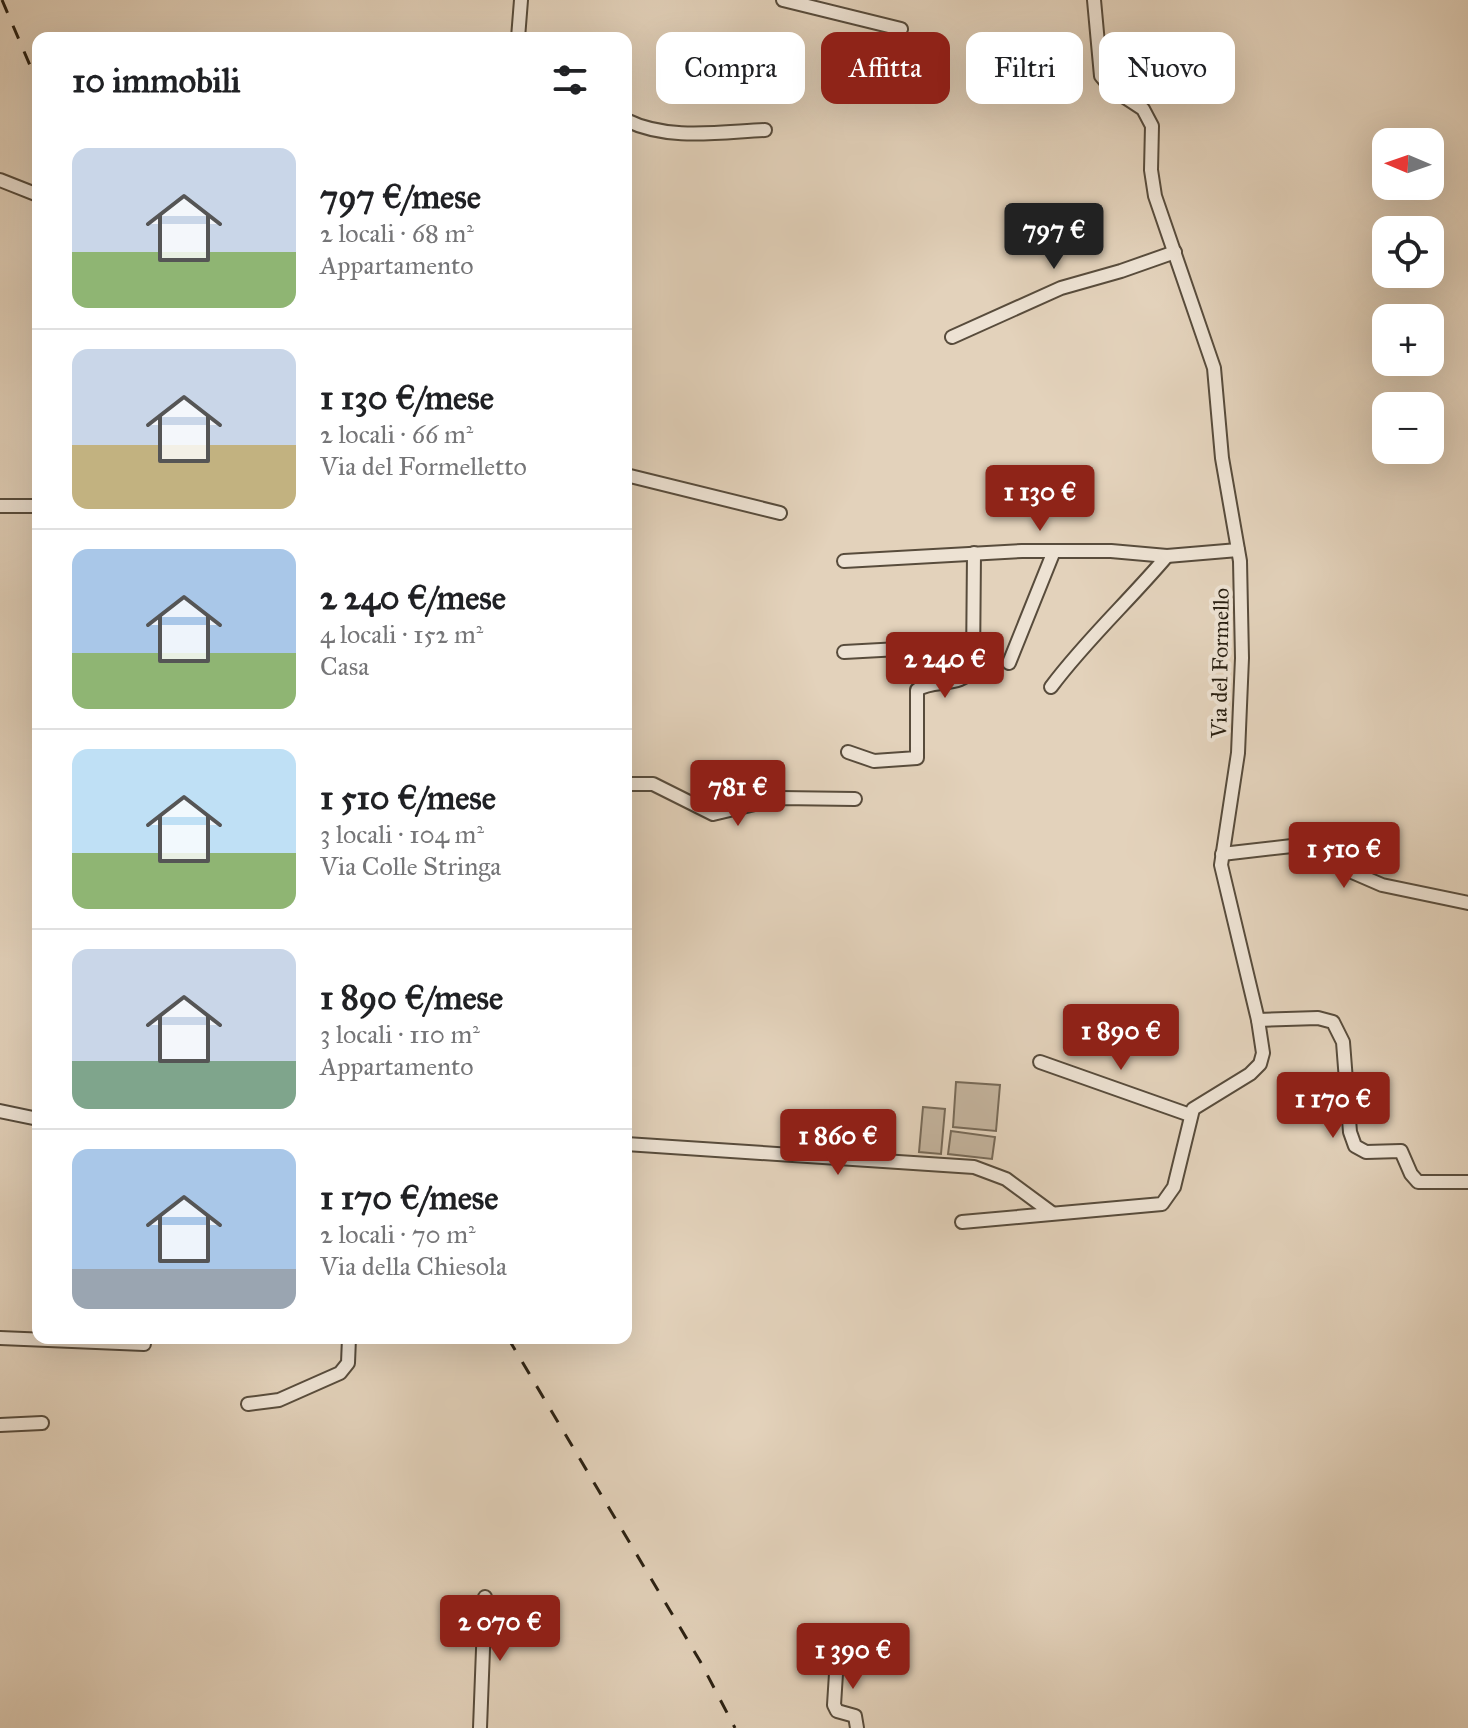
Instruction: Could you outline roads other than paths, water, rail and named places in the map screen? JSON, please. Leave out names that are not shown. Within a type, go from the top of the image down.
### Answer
[{"type":"street","points":[[518,32],[521,0]]},
{"type":"street","points":[[783,0],[901,29]]},
{"type":"street","name":"Via del Formello","points":[[1094,0],[1100,73],[1106,84],[1140,107],[1149,118],[1153,132],[1153,190],[1214,368],[1224,467],[1238,550],[1242,597],[1238,747],[1222,854],[1224,886],[1263,1047],[1258,1066],[1247,1076],[1201,1101],[1190,1115]]},
{"type":"street","points":[[632,122],[648,129],[674,133],[765,130]]},
{"type":"street","points":[[0,180],[32,193]]},
{"type":"street","points":[[952,337],[1061,288],[1175,252]]},
{"type":"street","points":[[632,476],[780,513]]},
{"type":"street","points":[[0,506],[32,506]]},
{"type":"street","points":[[844,561],[974,553],[1111,551],[1167,556],[1238,550]]},
{"type":"street","points":[[1009,663],[1054,551]]},
{"type":"street","points":[[848,752],[871,761],[917,758],[916,692],[923,686],[958,680],[969,675],[973,667],[974,553]]},
{"type":"street","points":[[1051,687],[1087,641],[1126,604],[1167,556]]},
{"type":"street","points":[[844,652],[973,645]]},
{"type":"street","points":[[632,784],[656,785],[702,810],[717,814],[780,798],[855,799]]},
{"type":"street","points":[[1222,854],[1292,846],[1382,885],[1468,903]]},
{"type":"street","points":[[1258,1020],[1321,1018],[1333,1022],[1343,1042],[1350,1132],[1355,1146],[1368,1152],[1403,1153],[1411,1174],[1418,1182],[1468,1182]]},
{"type":"street","points":[[962,1222],[1146,1207],[1165,1202],[1175,1183],[1190,1115],[1040,1062]]},
{"type":"street","points":[[0,1111],[32,1118]]},
{"type":"street","points":[[632,1144],[974,1167],[1006,1179],[1052,1213]]},
{"type":"street","points":[[0,1338],[32,1339]]},
{"type":"street","points":[[248,1404],[279,1400],[340,1373],[348,1363],[349,1344]]},
{"type":"street","points":[[0,1425],[42,1423]]},
{"type":"street","points":[[480,1728],[485,1597]]},
{"type":"street","points":[[838,1642],[834,1705],[837,1711],[855,1716],[857,1728]]},
{"type":"railway","points":[[2,0],[32,70]]},
{"type":"railway","points":[[512,1344],[700,1661],[735,1728]]}]
